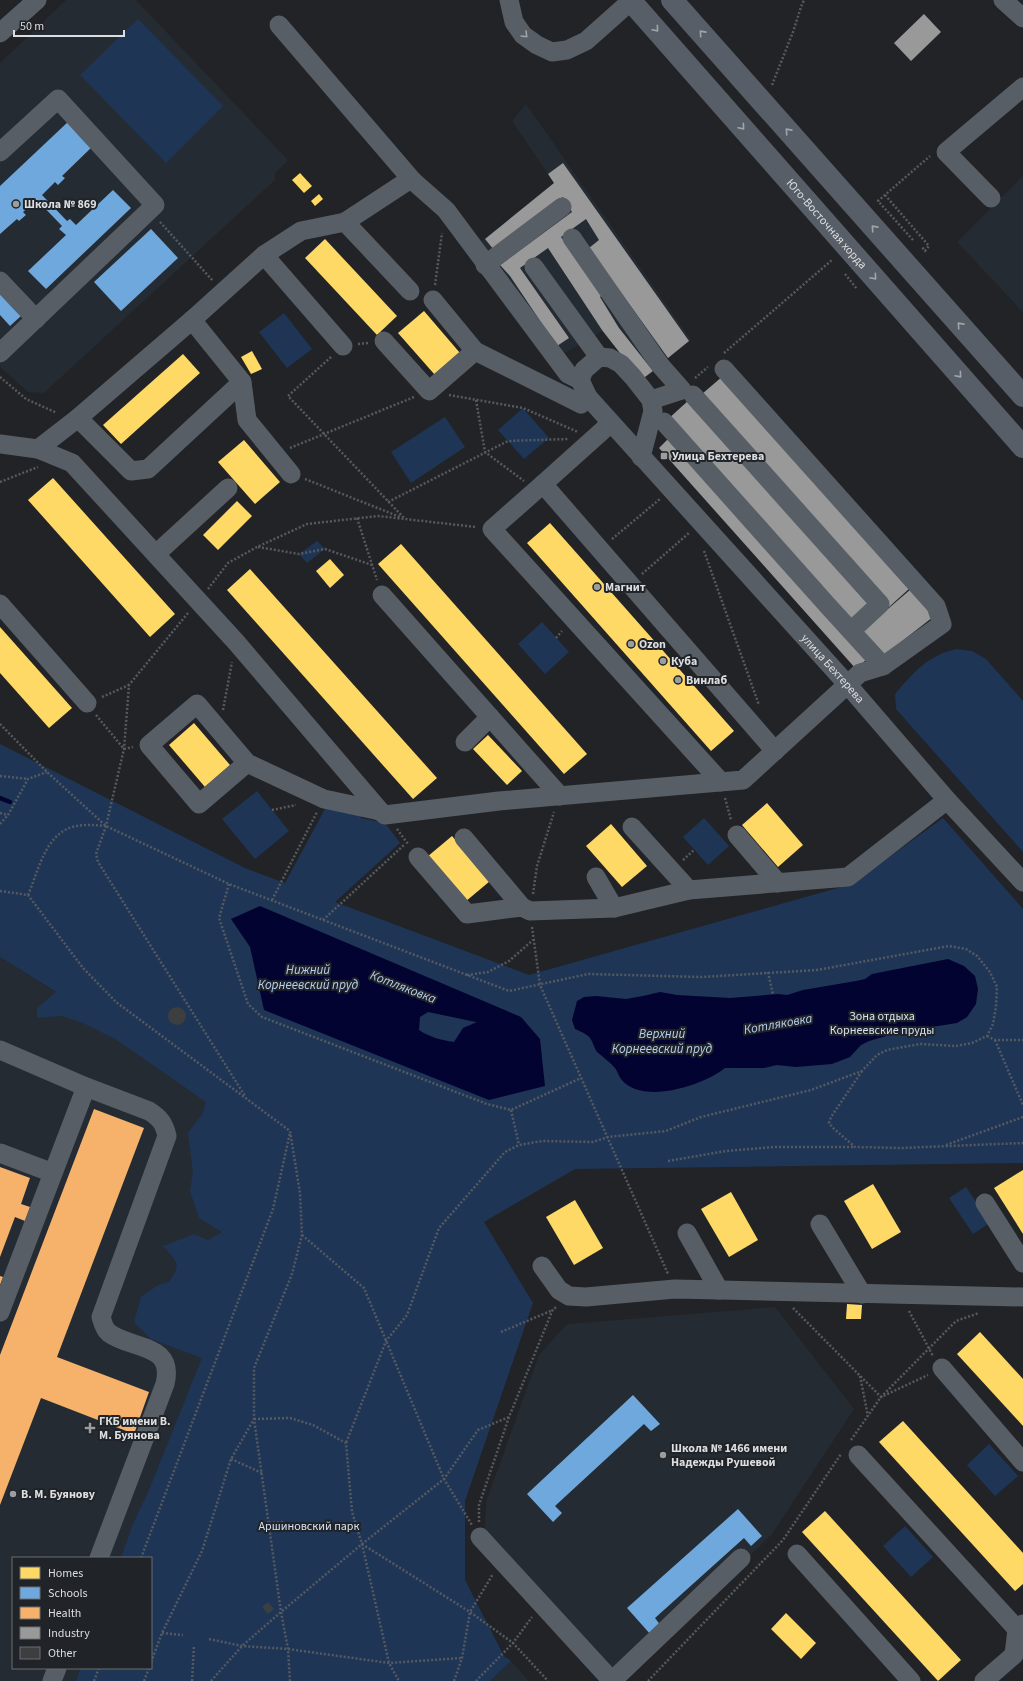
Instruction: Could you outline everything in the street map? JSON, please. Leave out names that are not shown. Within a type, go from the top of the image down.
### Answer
[{"type":"main road","points":[[672,0],[1023,396]]},
{"type":"main road","name":"Юго-Восточная хорда","points":[[631,1],[1023,447]]},
{"type":"street","points":[[0,33],[37,0]]},
{"type":"street","points":[[509,0],[514,22],[523,35],[537,45],[552,52],[567,50],[586,41],[631,1]]},
{"type":"street","points":[[1004,0],[1023,18]]},
{"type":"street","name":"улица Бехтерева","points":[[279,25],[412,180],[446,210],[485,265],[568,374],[584,389],[641,457],[847,684],[947,800],[1023,882]]},
{"type":"street","points":[[991,198],[946,152],[1023,87]]},
{"type":"street","points":[[0,152],[58,99],[155,205],[0,353]]},
{"type":"street","points":[[38,449],[76,419],[192,320],[264,255],[301,231],[346,222],[406,182],[412,180]]},
{"type":"street","points":[[485,265],[562,207]]},
{"type":"street","points":[[346,222],[410,291]]},
{"type":"street","points":[[572,238],[660,365],[688,393],[880,604],[850,631]]},
{"type":"street","points":[[264,255],[342,346]]},
{"type":"street","points":[[534,267],[599,357]]},
{"type":"street","points":[[0,281],[36,319]]},
{"type":"street","points":[[433,300],[475,351],[581,404],[584,389],[584,370],[599,357],[610,358],[621,364],[651,400],[653,411],[641,457]]},
{"type":"street","points":[[192,320],[242,382],[247,420],[291,474]]},
{"type":"street","points":[[384,341],[429,391],[475,351]]},
{"type":"street","points":[[247,763],[199,804],[149,745],[197,704],[247,763],[324,800],[383,813],[499,801],[743,780],[860,673],[883,666],[942,624],[936,606],[720,362]]},
{"type":"street","points":[[76,419],[131,471],[148,469],[242,382]]},
{"type":"street","points":[[651,400],[688,393]]},
{"type":"street","points":[[664,422],[883,666]]},
{"type":"street","points":[[612,423],[492,529],[721,782]]},
{"type":"street","points":[[0,444],[38,449],[72,463],[236,642],[383,813]]},
{"type":"street","points":[[539,487],[630,585],[775,751]]},
{"type":"street","points":[[156,554],[228,488]]},
{"type":"street","points":[[382,595],[560,796]]},
{"type":"street","points":[[0,604],[87,703]]},
{"type":"street","points":[[464,742],[490,717]]},
{"type":"street","points":[[413,850],[467,914],[526,909],[614,908],[689,890],[848,878],[947,800]]},
{"type":"street","points":[[632,827],[689,890]]},
{"type":"street","points":[[733,827],[778,883]]},
{"type":"street","points":[[464,838],[526,909]]},
{"type":"street","points":[[596,877],[614,908]]},
{"type":"street","points":[[0,1050],[86,1087],[149,1111],[158,1117],[164,1125],[167,1136],[101,1317],[104,1327],[109,1333],[151,1350],[159,1355],[165,1363],[167,1374],[165,1384],[99,1557]]},
{"type":"street","points":[[0,1312],[86,1087]]},
{"type":"street","points":[[0,1153],[53,1173]]},
{"type":"street","points":[[985,1203],[1023,1263]]},
{"type":"street","points":[[820,1224],[862,1294]]},
{"type":"street","points":[[687,1233],[719,1290]]},
{"type":"street","points":[[542,1266],[559,1290],[569,1296],[586,1297],[675,1289],[1023,1297]]},
{"type":"street","points":[[942,1368],[1023,1462]]},
{"type":"street","points":[[850,1449],[1020,1626],[1018,1660],[984,1681]]},
{"type":"street","points":[[480,1537],[612,1681],[741,1558]]},
{"type":"street","points":[[797,1554],[911,1681]]},
{"type":"street","points":[[52,1681],[57,1669]]},
{"type":"path","points":[[770,90],[793,32],[800,7],[804,0]]},
{"type":"path","points":[[872,206],[931,154],[946,152]]},
{"type":"path","points":[[885,195],[929,246],[925,251],[922,247]]},
{"type":"path","points":[[878,201],[914,240]]},
{"type":"path","points":[[433,300],[446,210]]},
{"type":"path","points":[[156,218],[223,292]]},
{"type":"path","points":[[688,393],[832,260],[836,264]]},
{"type":"path","points":[[840,269],[857,289]]},
{"type":"path","points":[[384,341],[342,346],[288,396],[405,519]]},
{"type":"path","points":[[0,377],[26,399],[76,419]]},
{"type":"path","points":[[275,454],[429,391],[523,408],[593,439]]},
{"type":"path","points":[[476,400],[485,452],[539,487]]},
{"type":"path","points":[[388,502],[508,440],[593,439]]},
{"type":"path","points":[[0,482],[61,458]]},
{"type":"path","points":[[291,474],[405,519]]},
{"type":"path","points":[[622,530],[664,496]]},
{"type":"path","points":[[124,749],[87,703],[129,685],[228,563],[257,547],[307,524],[378,516],[492,529]]},
{"type":"path","points":[[357,518],[382,595]]},
{"type":"path","points":[[630,585],[694,529]]},
{"type":"path","points":[[257,547],[300,554],[325,549],[372,565]]},
{"type":"path","points":[[702,547],[759,707]]},
{"type":"path","points":[[220,731],[236,642]]},
{"type":"path","points":[[129,685],[124,749],[106,826],[96,854],[98,862],[247,1098]]},
{"type":"path","points":[[0,724],[47,772],[106,826],[229,884],[509,991],[588,974],[702,977],[817,970],[949,946],[966,949],[977,956],[990,972],[997,987],[993,1024],[987,1036],[972,1043],[956,1046],[920,1044],[887,1050],[877,1056],[862,1071],[831,1117],[829,1123],[855,1147]]},
{"type":"path","points":[[124,749],[149,745]]},
{"type":"path","points":[[0,776],[28,779],[47,772]]},
{"type":"path","points":[[0,824],[8,815],[28,779]]},
{"type":"path","points":[[721,782],[733,827]]},
{"type":"path","points":[[560,796],[537,866],[526,909],[534,940],[540,985],[675,1289]]},
{"type":"path","points":[[272,900],[324,800]]},
{"type":"path","points":[[0,813],[8,815]]},
{"type":"path","points":[[323,920],[413,850],[383,813]]},
{"type":"path","points":[[28,895],[49,846],[59,835],[70,828],[85,825],[106,826]]},
{"type":"path","points":[[229,884],[218,918],[248,1004],[262,1017],[487,1104],[511,1110],[581,1078]]},
{"type":"path","points":[[0,892],[28,895],[83,968],[116,1002],[290,1131],[300,1193],[302,1235],[292,1274],[254,1368],[254,1419],[281,1612],[288,1649],[290,1681]]},
{"type":"path","points":[[467,975],[488,972],[502,965],[534,940]]},
{"type":"path","points":[[768,972],[773,995]]},
{"type":"path","points":[[987,1036],[995,1040],[1023,1040]]},
{"type":"path","points":[[995,1040],[1023,1105]]},
{"type":"path","points":[[399,1681],[389,1663],[362,1544],[352,1512],[346,1443],[386,1341],[407,1315],[439,1228],[505,1152],[519,1145],[542,1141],[593,1142],[608,1137],[666,1131],[702,1117],[812,1090],[862,1071]]},
{"type":"path","points":[[511,1110],[519,1145]]},
{"type":"path","points":[[944,1146],[1023,1117]]},
{"type":"path","points":[[141,1557],[273,1209],[290,1131]]},
{"type":"path","points":[[668,1161],[726,1151],[774,1147],[901,1148],[1023,1143]]},
{"type":"path","points":[[302,1235],[364,1288],[444,1479],[480,1537]]},
{"type":"path","points":[[776,1292],[881,1397]]},
{"type":"path","points":[[881,1397],[942,1368],[928,1350],[901,1294]]},
{"type":"path","points":[[501,1332],[553,1310],[569,1296]]},
{"type":"path","points":[[480,1537],[479,1505],[508,1417],[553,1310]]},
{"type":"path","points":[[648,1681],[783,1540],[850,1449],[868,1416],[881,1397],[956,1321],[986,1311]]},
{"type":"path","points":[[860,1376],[868,1416]]},
{"type":"path","points":[[211,1681],[242,1646],[281,1612],[362,1544],[444,1479],[478,1430],[508,1417]]},
{"type":"path","points":[[254,1419],[290,1418],[314,1425],[346,1443]]},
{"type":"path","points":[[152,1659],[162,1633],[202,1551],[231,1459],[254,1419]]},
{"type":"path","points":[[231,1459],[262,1473]]},
{"type":"path","points":[[269,1523],[284,1522]]},
{"type":"path","points":[[362,1544],[470,1612],[513,1643],[548,1681]]},
{"type":"path","points":[[454,1681],[462,1658],[470,1612],[501,1560]]},
{"type":"path","points":[[476,1681],[513,1643],[542,1604]]},
{"type":"path","points":[[162,1633],[183,1635]]},
{"type":"path","points":[[209,1639],[242,1646],[288,1649],[389,1663],[462,1658]]},
{"type":"path","points":[[192,1681],[194,1645]]},
{"type":"path","points":[[94,1681],[99,1669]]},
{"type":"path","points":[[144,1681],[149,1669]]},
{"type":"shaded area","points":[[66,0],[136,0],[288,160],[275,173],[275,180],[44,393],[28,392],[0,367],[0,63]]},
{"type":"shaded area","points":[[526,104],[691,340],[641,380],[602,331],[560,356],[477,245],[554,183],[512,121]]},
{"type":"shaded area","points":[[1023,176],[1023,312],[957,242]]},
{"type":"shaded area","name":"ГКБ имени В. М. Буянова","points":[[0,957],[269,1128],[230,1299],[130,1557],[12,1557],[12,1669],[88,1669],[82,1681],[0,1681]]},
{"type":"shaded area","name":"Школа № 1466 имени Надежды Рушевой","points":[[775,1307],[854,1409],[772,1534],[623,1681],[485,1528],[486,1502],[539,1355],[567,1324]]},
{"type":"shaded area","points":[[511,1661],[529,1681],[490,1681]]},
{"type":"green space","points":[[138,19],[223,106],[166,163],[80,75]]},
{"type":"green space","points":[[284,313],[312,349],[287,368],[259,332]]},
{"type":"green space","points":[[523,408],[549,438],[524,459],[498,430]]},
{"type":"green space","points":[[445,417],[465,447],[411,483],[391,452]]},
{"type":"green space","points":[[317,541],[325,549],[307,563],[299,554]]},
{"type":"green space","points":[[542,622],[569,652],[545,674],[518,644]]},
{"type":"green space","points":[[956,649],[972,651],[986,659],[1023,701],[1023,852],[896,709],[895,694],[915,672],[937,656]]},
{"type":"green space","points":[[0,744],[245,868],[285,883],[327,805],[359,812],[361,818],[385,823],[400,843],[335,902],[529,975],[852,884],[943,818],[1023,909],[1023,1163],[575,1169],[484,1222],[533,1303],[465,1501],[465,1580],[504,1656],[511,1661],[490,1681],[76,1681],[81,1669],[152,1669],[152,1557],[121,1557],[133,1524],[149,1490],[202,1358],[151,1339],[134,1322],[141,1297],[158,1285],[169,1282],[176,1271],[177,1266],[174,1259],[163,1246],[194,1234],[208,1240],[222,1232],[199,1218],[190,1191],[193,1173],[188,1133],[203,1113],[206,1102],[117,1040],[83,1023],[62,1016],[37,1018],[37,1008],[56,992],[0,957]]},
{"type":"green space","points":[[257,791],[289,831],[255,859],[222,819]]},
{"type":"green space","points":[[704,818],[729,846],[708,865],[683,837]]},
{"type":"green space","points":[[966,1187],[990,1223],[973,1234],[949,1198]]},
{"type":"green space","points":[[989,1444],[1018,1476],[995,1496],[967,1465]]},
{"type":"green space","points":[[905,1526],[933,1557],[911,1577],[883,1546]]},
{"type":"water","name":"Нижний Корнеевский пруд","points":[[260,906],[521,1017],[540,1039],[545,1086],[489,1100],[264,1010],[250,947],[231,919]],"holes":[[[428,1012],[477,1022],[463,1028],[454,1042],[444,1040],[427,1035],[419,1030],[420,1017]]]},
{"type":"water","name":"Верхний Корнеевский пруд","points":[[948,959],[964,966],[975,976],[978,989],[976,1004],[967,1017],[957,1023],[900,1032],[869,1041],[861,1045],[850,1057],[832,1064],[796,1067],[777,1065],[764,1068],[725,1068],[703,1081],[673,1090],[658,1092],[643,1091],[631,1087],[621,1079],[616,1069],[597,1052],[589,1037],[575,1029],[572,1020],[577,1001],[584,997],[596,996],[626,999],[660,992],[677,995],[730,998],[778,994],[787,995],[803,990],[865,979],[872,974]]},
{"type":"building: Homes","points":[[300,173],[312,186],[304,193],[292,180]]},
{"type":"building: Homes","points":[[319,194],[323,199],[315,206],[311,201]]},
{"type":"building: Homes","points":[[325,239],[397,316],[377,335],[305,258]]},
{"type":"building: Homes","points":[[424,311],[460,353],[435,375],[398,333]]},
{"type":"building: Homes","points":[[252,351],[262,369],[251,374],[241,357]]},
{"type":"building: Homes","points":[[183,354],[200,373],[121,444],[103,425]]},
{"type":"building: Homes","points":[[244,440],[280,482],[255,504],[218,462]]},
{"type":"building: Homes","points":[[53,478],[175,614],[150,637],[28,500]]},
{"type":"building: Homes","points":[[237,501],[252,516],[218,550],[203,535]]},
{"type":"building: Homes","points":[[550,523],[734,731],[711,751],[527,543]]},
{"type":"building: Homes","points":[[401,544],[587,754],[564,774],[378,564]]},
{"type":"building: Homes","points":[[330,559],[344,575],[330,588],[316,571]]},
{"type":"building: Homes","points":[[250,569],[437,778],[413,799],[227,590]]},
{"type":"building: Homes","points":[[0,627],[72,708],[49,728],[0,673]]},
{"type":"building: Homes","points":[[194,723],[230,765],[205,787],[169,745]]},
{"type":"building: Homes","points":[[488,735],[522,771],[507,785],[473,749]]},
{"type":"building: Homes","points":[[767,803],[803,845],[778,867],[742,825]]},
{"type":"building: Homes","points":[[611,824],[647,866],[622,887],[586,846]]},
{"type":"building: Homes","points":[[452,836],[490,881],[465,902],[427,857]]},
{"type":"building: Homes","points":[[1023,1170],[1023,1234],[994,1188]]},
{"type":"building: Homes","points":[[873,1184],[901,1232],[872,1249],[844,1201]]},
{"type":"building: Homes","points":[[731,1192],[758,1240],[729,1257],[701,1209]]},
{"type":"building: Homes","points":[[575,1200],[603,1248],[574,1265],[546,1217]]},
{"type":"building: Homes","points":[[847,1304],[862,1305],[861,1319],[846,1319]]},
{"type":"building: Homes","points":[[980,1332],[1023,1379],[1023,1426],[957,1354]]},
{"type":"building: Homes","points":[[903,1421],[1023,1553],[1023,1584],[1015,1591],[879,1442]]},
{"type":"building: Homes","points":[[825,1511],[961,1660],[938,1681],[802,1532]]},
{"type":"building: Homes","points":[[786,1613],[816,1643],[801,1659],[771,1629]]},
{"type":"building: Schools","name":"Школа № 869","points":[[70,120],[94,145],[62,176],[65,178],[58,185],[55,182],[42,195],[67,221],[70,219],[76,225],[113,190],[131,208],[46,289],[28,271],[66,235],[59,229],[62,226],[37,200],[23,212],[26,215],[19,221],[17,219],[0,234],[0,186]]},
{"type":"building: Schools","points":[[151,229],[178,258],[121,311],[94,282]]},
{"type":"building: Schools","points":[[0,292],[22,315],[10,326],[0,315]]},
{"type":"building: Schools","points":[[633,1395],[660,1424],[651,1431],[644,1424],[555,1506],[562,1513],[553,1522],[527,1494]]},
{"type":"building: Schools","points":[[738,1509],[762,1536],[751,1546],[744,1538],[655,1618],[661,1626],[651,1635],[627,1608]]},
{"type":"building: Health","points":[[94,1109],[144,1128],[57,1357],[149,1392],[134,1434],[41,1398],[0,1505],[0,1355]]},
{"type":"building: Health","points":[[0,1167],[30,1178],[21,1204],[30,1207],[25,1221],[15,1217],[0,1257]]},
{"type":"building: Health","points":[[0,1276],[3,1277],[0,1285]]},
{"type":"building: Industry","points":[[924,14],[941,32],[911,61],[894,43]]},
{"type":"building: Industry","points":[[563,163],[689,341],[668,358],[589,248],[599,240],[586,219],[561,237],[602,295],[600,297],[619,328],[653,371],[641,380],[602,330],[548,248],[520,268],[569,338],[557,346],[510,276],[500,265],[572,212],[563,197],[494,250],[485,239],[554,183],[548,174]]},
{"type":"building: Industry","points":[[723,376],[910,588],[889,607],[702,394]]},
{"type":"building: Industry","points":[[689,400],[872,604],[850,624],[667,420]]},
{"type":"building: Industry","points":[[670,437],[867,659],[856,669],[659,448]]},
{"type":"building: Industry","points":[[911,589],[933,617],[883,656],[860,633]]},
{"type":"building: Other","points":[[173,1007],[181,1007],[186,1012],[184,1023],[181,1025],[173,1025],[168,1020],[168,1012]]},
{"type":"building: Other","points":[[268,1602],[274,1609],[268,1614],[262,1607]]},
{"type":"waterway","name":"Котляковка","points":[[0,798],[10,802]]},
{"type":"place","name":"Школа № 869","points":[[16,204]]},
{"type":"place","name":"Улица Бехтерева","points":[[664,456]]},
{"type":"place","name":"Магнит","points":[[597,587]]},
{"type":"place","name":"Ozon","points":[[631,644]]},
{"type":"place","name":"Куба","points":[[663,661]]},
{"type":"place","name":"Винлаб","points":[[678,680]]},
{"type":"place","name":"ГКБ имени В. М. Буянова","points":[[90,1428]]},
{"type":"place","name":"Школа № 1466 имени Надежды Рушевой","points":[[663,1455]]},
{"type":"place","name":"В. М. Буянову","points":[[13,1494]]},
{"type":"park label","name":"Зона отдыха Корнеевские пруды","points":[[882,1023]]},
{"type":"park label","name":"Аршиновский парк","points":[[309,1526]]}]
